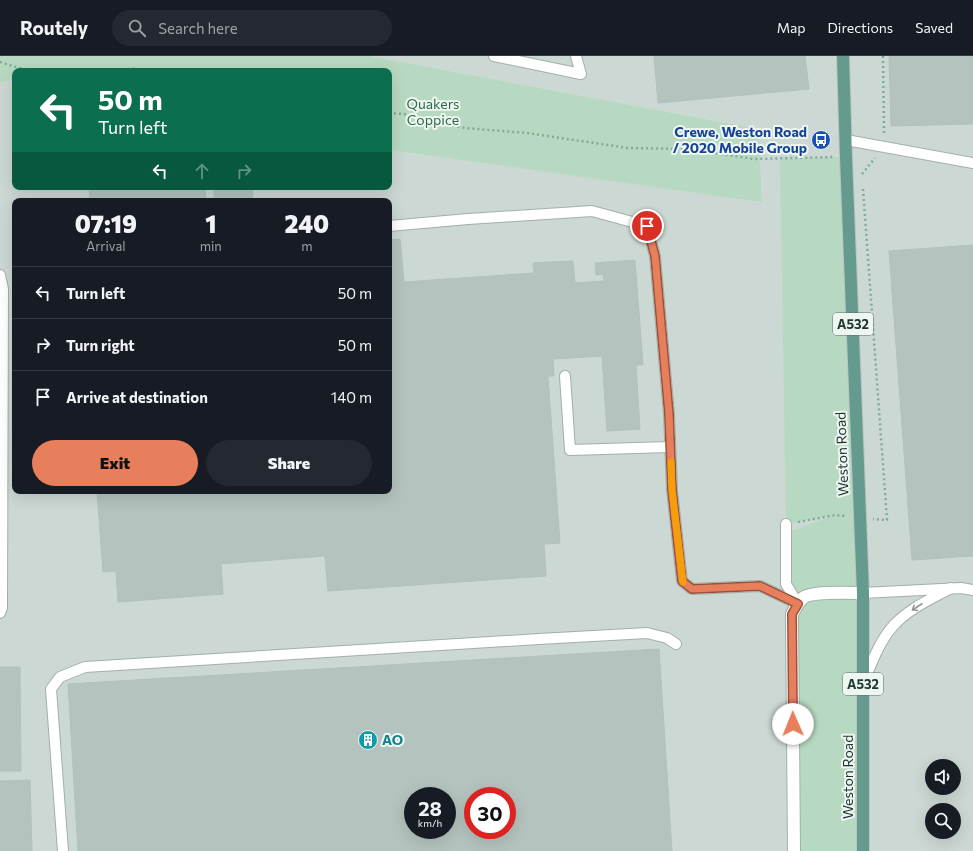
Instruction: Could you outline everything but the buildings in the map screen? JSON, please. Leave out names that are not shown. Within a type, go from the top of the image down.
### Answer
[{"type":"main road","name":"Weston Road","points":[[843,56],[863,593],[863,851]]},
{"type":"street","points":[[794,851],[792,614],[804,597],[813,594],[863,593]]},
{"type":"lane","points":[[494,56],[581,74],[576,56]]},
{"type":"lane","points":[[846,140],[973,163]]},
{"type":"lane","points":[[392,226],[592,211],[647,226],[655,256],[668,406],[672,490],[682,581],[692,589],[760,586],[798,604]]},
{"type":"lane","points":[[0,275],[3,289],[2,608],[0,613]]},
{"type":"lane","points":[[565,376],[570,450],[670,447]]},
{"type":"lane","points":[[786,524],[786,584],[798,604]]},
{"type":"lane","points":[[863,682],[877,652],[894,625],[905,615],[920,605],[951,588]]},
{"type":"lane","points":[[863,593],[951,588],[973,590]]},
{"type":"lane","points":[[63,851],[50,689],[60,677],[85,668],[647,633],[667,638],[676,644]]},
{"type":"path","points":[[862,174],[883,147],[882,56]]},
{"type":"path","points":[[0,62],[19,68]]},
{"type":"path","points":[[392,113],[404,114],[465,128],[527,132],[628,148],[688,149],[753,159],[846,157]]},
{"type":"shaded area","points":[[370,56],[973,56],[973,851],[0,851],[0,83],[12,80],[12,190],[392,190],[392,150],[762,201],[759,129]]},
{"type":"green space","name":"Quakers Coppice","points":[[0,56],[370,56],[759,129],[762,202],[392,150],[392,68],[12,68],[12,80],[0,83]]},
{"type":"green space","points":[[846,157],[863,851],[794,851],[792,614],[786,533],[832,516],[786,524],[780,158]]},
{"type":"slow traffic","points":[[671,462],[672,490],[683,582]]},
{"type":"place","name":"Crewe, Weston Road / 2020 Mobile Group","points":[[821,140]]},
{"type":"place","name":"AO","points":[[368,740]]},
{"type":"route","points":[[647,226],[655,256],[669,414],[672,490],[682,581],[692,589],[760,586],[798,604],[792,614],[793,724]]}]
